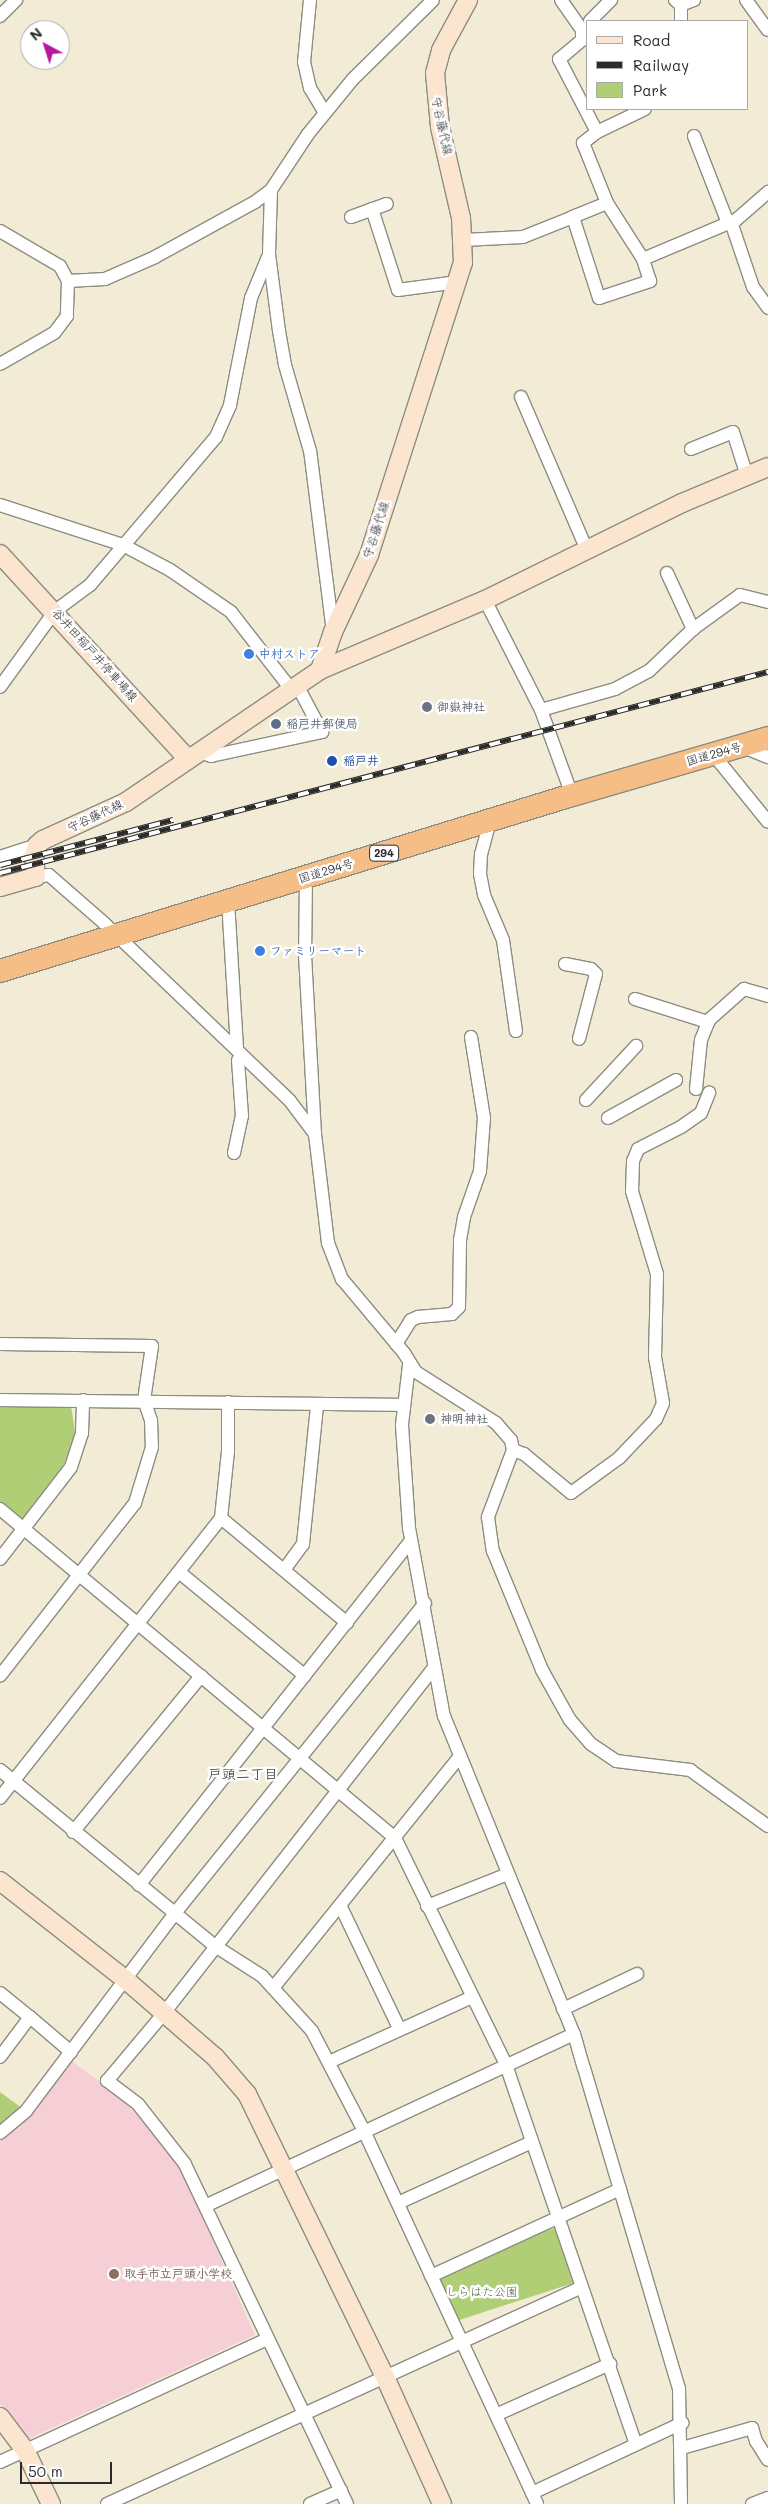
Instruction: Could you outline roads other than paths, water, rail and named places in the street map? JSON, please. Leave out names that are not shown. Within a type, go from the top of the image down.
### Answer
[{"type":"highway","name":"国道294号","points":[[0,971],[572,795],[768,738]]},
{"type":"street","points":[[0,16],[16,0]]},
{"type":"street","points":[[68,281],[105,280],[156,257],[255,202],[271,190],[325,114],[380,50],[433,0]]},
{"type":"street","name":"守谷藤代線","points":[[37,845],[126,802],[320,670],[333,632],[369,555],[458,282],[464,240],[453,177],[440,128],[435,73],[441,50],[468,0]]},
{"type":"street","points":[[561,0],[590,20]]},
{"type":"street","points":[[595,20],[611,0]]},
{"type":"street","points":[[681,20],[678,2],[694,0]]},
{"type":"street","points":[[746,0],[768,30]]},
{"type":"street","points":[[308,1],[304,62],[310,88],[325,114]]},
{"type":"street","points":[[586,33],[582,40],[559,59],[596,132]]},
{"type":"street","points":[[573,217],[599,298],[650,281],[643,259],[607,203],[583,143],[596,132],[642,110]]},
{"type":"street","points":[[694,136],[730,222],[753,287],[768,308]]},
{"type":"street","points":[[271,190],[269,254],[285,365],[310,451],[333,632]]},
{"type":"street","points":[[643,259],[730,222],[768,192]]},
{"type":"street","points":[[464,240],[523,237],[607,203]]},
{"type":"street","points":[[351,217],[387,204]]},
{"type":"street","points":[[372,209],[398,290],[458,282]]},
{"type":"street","points":[[0,231],[60,266],[68,281],[67,316],[54,333],[0,364]]},
{"type":"street","points":[[0,686],[55,611],[90,585],[216,437],[230,405],[251,298],[269,254]]},
{"type":"street","points":[[521,397],[587,550]]},
{"type":"street","points":[[691,450],[733,432],[747,476]]},
{"type":"street","points":[[320,670],[485,600],[682,503],[768,467]]},
{"type":"street","points":[[0,505],[123,545],[170,570],[231,612],[294,687],[322,732],[210,756],[194,755]]},
{"type":"street","name":"谷井田稲戸井停車場線","points":[[0,554],[194,755]]},
{"type":"street","points":[[668,574],[693,629]]},
{"type":"street","points":[[541,710],[615,690],[649,671],[693,629],[740,594],[768,602]]},
{"type":"street","points":[[485,600],[541,710],[572,795]]},
{"type":"street","points":[[740,746],[768,757]]},
{"type":"street","points":[[713,754],[768,822]]},
{"type":"street","points":[[490,821],[481,854],[480,874],[484,895],[503,940],[516,1031]]},
{"type":"street","points":[[0,857],[37,845],[36,876]]},
{"type":"street","points":[[0,887],[36,876],[49,875],[116,935],[238,1055],[290,1101],[315,1134]]},
{"type":"street","points":[[306,877],[305,955],[315,1134],[328,1242],[333,1260],[358,1301],[396,1344],[409,1364],[432,1385],[506,1431],[513,1450],[488,1517],[493,1551],[542,1670],[570,1720],[591,1744],[616,1760],[690,1770],[768,1826]]},
{"type":"street","points":[[228,901],[242,1116],[234,1153]]},
{"type":"street","points":[[565,964],[591,969],[596,974],[579,1038]]},
{"type":"street","points":[[696,1090],[701,1040],[708,1022],[744,989],[768,996]]},
{"type":"street","points":[[635,999],[708,1022]]},
{"type":"street","points":[[396,1344],[410,1320],[418,1317],[452,1314],[459,1306],[460,1240],[464,1217],[480,1171],[484,1118],[471,1037]]},
{"type":"street","points":[[586,1100],[636,1046]]},
{"type":"street","points":[[608,1118],[676,1080]]},
{"type":"street","points":[[513,1450],[524,1454],[572,1493],[619,1458],[656,1419],[663,1403],[655,1357],[657,1274],[632,1191],[633,1161],[638,1149],[682,1127],[701,1112],[709,1093]]},
{"type":"street","points":[[0,1344],[152,1346],[144,1400],[151,1420],[152,1447],[135,1503],[0,1676]]},
{"type":"street","points":[[409,1364],[404,1405],[410,1542],[425,1602],[434,1667],[444,1716],[574,2034],[674,2368],[682,2422],[681,2504]]},
{"type":"street","points":[[0,1400],[144,1400],[317,1405],[404,1405]]},
{"type":"street","points":[[0,1558],[25,1529],[71,1467],[82,1433],[83,1400]]},
{"type":"street","points":[[0,1798],[221,1518],[228,1451],[228,1402]]},
{"type":"street","points":[[284,1570],[302,1544],[317,1405]]},
{"type":"street","points":[[0,1509],[395,1838],[506,2065],[636,2444]]},
{"type":"street","points":[[221,1518],[346,1624]]},
{"type":"street","points":[[139,1885],[410,1542]]},
{"type":"street","points":[[179,1572],[305,1676]]},
{"type":"street","points":[[0,2133],[26,2111],[126,1980],[175,1912],[425,1602]]},
{"type":"street","points":[[347,2504],[185,2164],[166,2137],[138,2104],[107,2081],[164,2013],[434,1667]]},
{"type":"street","points":[[74,1832],[201,1676]]},
{"type":"street","points":[[273,1988],[341,1907],[460,1756]]},
{"type":"street","points":[[0,1770],[215,1946],[262,1976],[312,2031],[364,2131],[430,2276],[498,2414],[534,2498],[682,2422]]},
{"type":"street","points":[[427,1906],[508,1874]]},
{"type":"street","points":[[0,1881],[126,1980],[215,2057],[247,2094],[386,2377],[442,2504]]},
{"type":"street","points":[[341,1907],[400,2030]]},
{"type":"street","points":[[564,2009],[637,1974]]},
{"type":"street","points":[[0,1992],[71,2052]]},
{"type":"street","points":[[329,2062],[472,1998]]},
{"type":"street","points":[[0,2057],[30,2017]]},
{"type":"street","points":[[205,2206],[574,2034]]},
{"type":"street","points":[[398,2203],[532,2142]]},
{"type":"street","points":[[430,2276],[620,2188]]},
{"type":"street","points":[[108,2504],[304,2416],[582,2287]]},
{"type":"street","points":[[0,2462],[267,2339]]},
{"type":"street","points":[[498,2414],[610,2364]]},
{"type":"street","points":[[0,2417],[25,2450],[51,2504]]},
{"type":"street","points":[[682,2448],[752,2428],[756,2441],[768,2460]]},
{"type":"street","points":[[310,2504],[341,2490]]},
{"type":"street","points":[[752,2504],[768,2498]]},
{"type":"railway","points":[[0,873],[768,672]]},
{"type":"railway","points":[[0,865],[173,820]]},
{"type":"place","name":"中村ストア","points":[[249,654]]},
{"type":"place","name":"御嶽神社","points":[[427,707]]},
{"type":"place","name":"稲戸井郵便局","points":[[276,724]]},
{"type":"place","name":"稲戸井","points":[[332,761]]},
{"type":"place","name":"ファミリーマート","points":[[260,951]]},
{"type":"place","name":"神明神社","points":[[430,1419]]},
{"type":"place","name":"取手市立戸頭小学校","points":[[114,2274]]},
{"type":"district","name":"戸頭二丁目","points":[[243,1774]]},
{"type":"park label","name":"しらはた公園","points":[[482,2292]]}]
